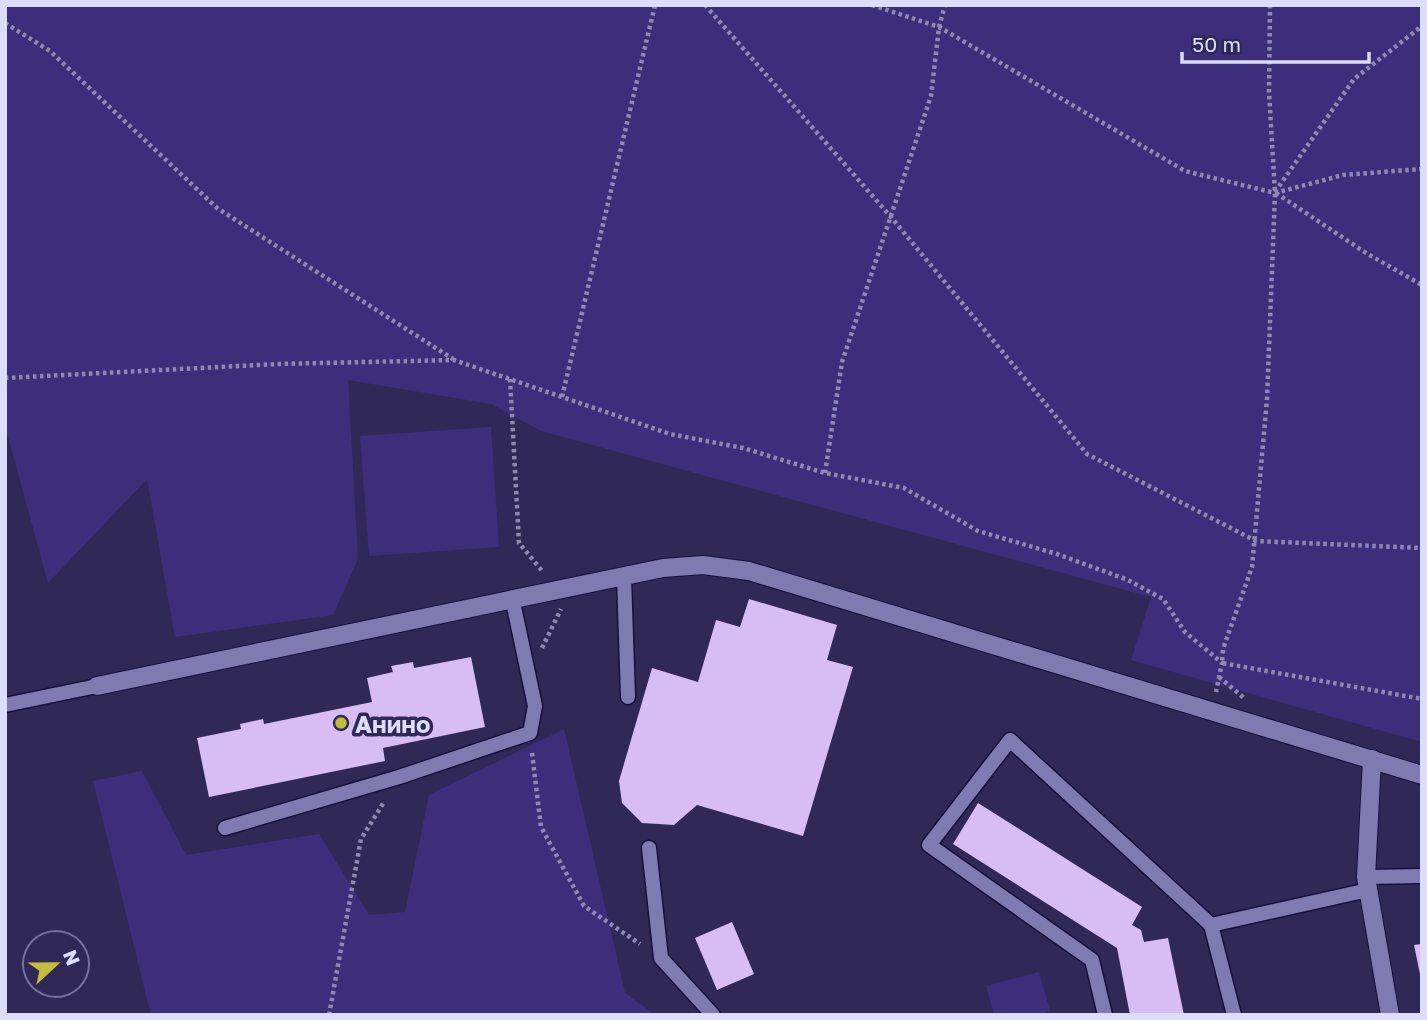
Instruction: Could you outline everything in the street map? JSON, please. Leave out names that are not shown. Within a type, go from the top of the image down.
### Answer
[{"type":"street","points":[[97,686],[513,602],[663,568],[703,565],[749,571],[1422,775]]},
{"type":"street","points":[[1372,759],[1367,883],[1390,1015]]},
{"type":"lane","points":[[624,577],[628,696]]},
{"type":"lane","points":[[225,828],[399,777],[530,733],[535,706],[513,602]]},
{"type":"lane","points":[[5,705],[97,686]]},
{"type":"lane","points":[[1105,1015],[1092,960],[929,845],[1010,740],[1211,925],[1234,1015]]},
{"type":"lane","points":[[649,848],[661,958],[713,1015]]},
{"type":"lane","points":[[1211,925],[1367,883],[1422,876]]},
{"type":"path","points":[[562,397],[655,5]]},
{"type":"path","points":[[705,5],[891,218],[1087,454],[1256,541],[1422,548]]},
{"type":"path","points":[[872,5],[939,27],[1185,171],[1275,193],[1366,253],[1422,285]]},
{"type":"path","points":[[825,473],[842,362],[931,96],[939,27],[945,5]]},
{"type":"path","points":[[1219,677],[1223,649],[1252,567],[1256,541],[1266,399],[1275,193],[1269,92],[1270,5]]},
{"type":"path","points":[[5,23],[50,51],[217,208],[454,360],[670,433],[743,448],[825,473],[904,488],[978,531],[1058,554],[1128,580],[1163,599],[1185,632],[1222,663],[1422,699]]},
{"type":"path","points":[[1275,193],[1354,79],[1422,26]]},
{"type":"path","points":[[1275,193],[1343,175],[1422,169]]},
{"type":"path","points":[[5,379],[278,365],[454,360]]},
{"type":"path","points":[[509,379],[519,543],[559,591],[563,606],[528,675]]},
{"type":"path","points":[[530,733],[541,827],[584,906],[661,958]]},
{"type":"path","points":[[329,1015],[361,839],[399,777]]},
{"type":"shaded area","points":[[5,5],[1422,5],[1422,742],[1131,660],[1151,597],[541,431],[491,404],[348,380],[358,559],[333,615],[175,637],[147,479],[48,583],[5,426]]},
{"type":"shaded area","points":[[491,427],[499,547],[369,556],[360,436]]},
{"type":"shaded area","points":[[564,729],[625,993],[655,1015],[151,1015],[93,781],[142,771],[186,855],[319,834],[369,915],[405,912],[429,795]]},
{"type":"shaded area","points":[[1039,972],[1050,1011],[1038,1015],[994,1015],[986,986]]},
{"type":"building","points":[[749,599],[837,625],[827,660],[853,667],[803,836],[697,805],[674,825],[642,823],[622,803],[619,781],[652,668],[698,682],[716,620],[740,627]]},
{"type":"building","points":[[471,657],[485,727],[383,748],[385,761],[209,797],[197,738],[241,729],[240,724],[263,719],[264,724],[372,702],[367,678],[393,672],[391,666],[413,662],[414,668]]},
{"type":"building","points":[[978,803],[1142,907],[1132,925],[1141,930],[1144,942],[1168,938],[1184,1015],[1130,1015],[1117,948],[953,844]]},
{"type":"building","points":[[732,922],[754,974],[717,990],[695,938]]},
{"type":"building","points":[[1422,944],[1422,979],[1421,979],[1414,945]]},
{"type":"place","name":"Анино","points":[[341,723]]}]
